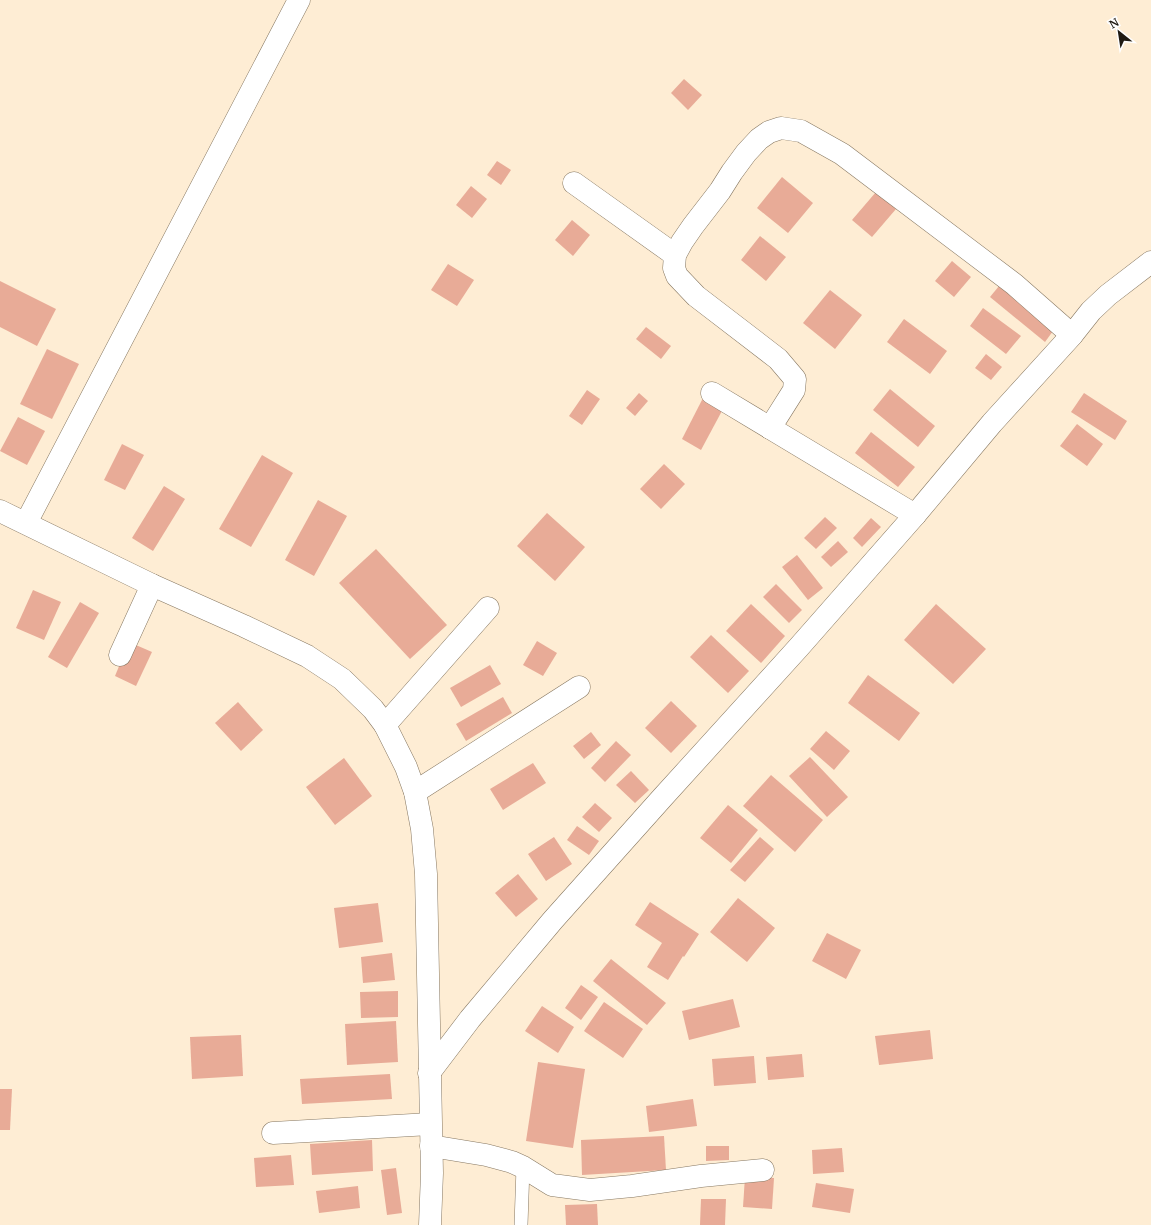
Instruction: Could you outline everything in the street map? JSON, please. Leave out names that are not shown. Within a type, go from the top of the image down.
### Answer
[{"type":"main road","points":[[26,523],[299,0]]},
{"type":"main road","points":[[770,428],[794,390],[795,380],[778,359],[696,296],[677,276],[674,268],[675,255],[693,226],[720,191],[746,153],[759,139],[769,132],[781,128],[796,130],[815,138],[871,174],[1014,284],[1072,335]]},
{"type":"main road","points":[[574,183],[675,255]]},
{"type":"main road","points":[[430,1073],[470,1020],[553,920],[789,659],[915,515],[992,423],[1072,335],[1091,311],[1108,295],[1151,262]]},
{"type":"main road","points":[[712,393],[915,515]]},
{"type":"main road","points":[[0,511],[152,585],[307,656],[342,679],[374,709],[385,725],[406,767],[415,792],[422,830],[426,874],[432,1173],[430,1225]]},
{"type":"main road","points":[[120,655],[152,585]]},
{"type":"main road","points":[[385,725],[488,608]]},
{"type":"main road","points":[[415,792],[579,687]]},
{"type":"main road","points":[[273,1133],[430,1124]]},
{"type":"main road","points":[[431,1146],[486,1155],[523,1167],[552,1185],[590,1190],[763,1170]]},
{"type":"lane","points":[[521,1225],[523,1167]]},
{"type":"building","points":[[684,79],[702,95],[688,110],[671,93]]},
{"type":"building","points":[[497,161],[511,170],[501,185],[487,175]]},
{"type":"building","points":[[782,177],[813,203],[788,233],[757,208]]},
{"type":"building","points":[[471,186],[487,199],[472,218],[456,205]]},
{"type":"building","points":[[876,192],[896,209],[872,237],[852,220]]},
{"type":"building","points":[[572,220],[590,235],[573,256],[555,240]]},
{"type":"building","points":[[760,236],[786,257],[766,281],[741,260]]},
{"type":"building","points":[[952,261],[971,277],[954,297],[935,281]]},
{"type":"building","points":[[448,264],[474,280],[457,306],[431,290]]},
{"type":"building","points":[[0,281],[56,309],[37,346],[0,327]]},
{"type":"building","points":[[999,286],[1053,331],[1045,342],[990,297]]},
{"type":"building","points":[[830,290],[862,315],[835,349],[803,323]]},
{"type":"building","points":[[983,308],[1021,336],[1006,354],[970,326]]},
{"type":"building","points":[[904,319],[947,351],[930,374],[887,342]]},
{"type":"building","points":[[646,327],[671,346],[661,359],[636,339]]},
{"type":"building","points":[[47,349],[79,364],[52,419],[20,404]]},
{"type":"building","points":[[986,354],[1002,367],[991,380],[975,368]]},
{"type":"building","points":[[890,389],[935,426],[918,447],[873,410]]},
{"type":"building","points":[[587,390],[600,399],[582,425],[569,416]]},
{"type":"building","points":[[639,393],[648,401],[635,416],[626,408]]},
{"type":"building","points":[[1084,393],[1127,421],[1115,440],[1071,412]]},
{"type":"building","points":[[703,398],[723,409],[701,450],[682,439]]},
{"type":"building","points":[[18,417],[45,431],[27,465],[0,451]]},
{"type":"building","points":[[1077,424],[1103,444],[1087,466],[1060,446]]},
{"type":"building","points":[[871,432],[915,467],[898,487],[855,453]]},
{"type":"building","points":[[122,444],[144,455],[125,490],[104,480]]},
{"type":"building","points":[[262,455],[293,473],[251,547],[219,529]]},
{"type":"building","points":[[664,464],[685,484],[661,509],[640,489]]},
{"type":"building","points":[[164,486],[185,499],[153,551],[132,538]]},
{"type":"building","points":[[318,500],[347,516],[314,576],[285,560]]},
{"type":"building","points":[[547,513],[585,547],[555,581],[517,546]]},
{"type":"building","points":[[825,517],[837,528],[816,549],[804,538]]},
{"type":"building","points":[[871,518],[881,527],[862,547],[853,538]]},
{"type":"building","points":[[838,541],[848,552],[831,567],[821,557]]},
{"type":"building","points":[[376,549],[447,625],[410,659],[339,583]]},
{"type":"building","points":[[797,555],[823,588],[808,600],[782,567]]},
{"type":"building","points":[[776,584],[802,610],[789,623],[763,597]]},
{"type":"building","points":[[33,590],[61,602],[44,640],[16,628]]},
{"type":"building","points":[[80,602],[99,613],[67,668],[48,657]]},
{"type":"building","points":[[751,604],[785,636],[761,663],[726,631]]},
{"type":"building","points":[[936,604],[986,649],[953,684],[904,640]]},
{"type":"building","points":[[711,635],[749,671],[728,693],[690,657]]},
{"type":"building","points":[[537,641],[557,653],[543,676],[523,665]]},
{"type":"building","points":[[129,642],[152,652],[136,686],[115,676]]},
{"type":"building","points":[[490,665],[501,684],[461,707],[450,688]]},
{"type":"building","points":[[868,675],[920,713],[899,741],[848,703]]},
{"type":"building","points":[[503,697],[512,713],[466,741],[456,724]]},
{"type":"building","points":[[671,701],[697,726],[671,753],[645,728]]},
{"type":"building","points":[[238,702],[263,730],[241,751],[215,723]]},
{"type":"building","points":[[826,731],[850,751],[834,770],[810,749]]},
{"type":"building","points":[[591,732],[601,745],[584,759],[573,746]]},
{"type":"building","points":[[616,741],[631,755],[605,782],[591,768]]},
{"type":"building","points":[[810,757],[848,797],[827,817],[789,776]]},
{"type":"building","points":[[344,758],[372,796],[335,825],[306,787]]},
{"type":"building","points":[[533,763],[546,783],[503,810],[490,789]]},
{"type":"building","points":[[631,771],[649,790],[635,803],[616,785]]},
{"type":"building","points":[[771,775],[823,820],[795,852],[743,806]]},
{"type":"building","points":[[595,803],[612,818],[599,832],[582,817]]},
{"type":"building","points":[[728,805],[758,830],[731,863],[700,838]]},
{"type":"building","points":[[577,826],[599,841],[589,855],[567,840]]},
{"type":"building","points":[[554,837],[572,864],[546,881],[528,854]]},
{"type":"building","points":[[760,837],[774,849],[745,882],[730,870]]},
{"type":"building","points":[[518,874],[538,899],[516,917],[495,893]]},
{"type":"building","points":[[738,898],[775,928],[747,962],[710,932]]},
{"type":"building","points":[[650,902],[699,934],[668,980],[647,967],[662,943],[635,925]]},
{"type":"building","points":[[378,903],[383,942],[339,948],[334,908]]},
{"type":"building","points":[[827,933],[861,950],[846,979],[812,961]]},
{"type":"building","points":[[392,953],[395,980],[363,983],[361,957]]},
{"type":"building","points":[[611,959],[666,1003],[647,1025],[593,981]]},
{"type":"building","points":[[581,985],[598,997],[581,1020],[565,1008]]},
{"type":"building","points":[[398,991],[398,1017],[361,1018],[360,992]]},
{"type":"building","points":[[733,999],[740,1027],[689,1040],[682,1011]]},
{"type":"building","points":[[604,1002],[643,1029],[623,1058],[584,1031]]},
{"type":"building","points":[[542,1006],[574,1027],[558,1053],[525,1031]]},
{"type":"building","points":[[396,1021],[398,1062],[347,1065],[345,1024]]},
{"type":"building","points":[[930,1030],[933,1059],[879,1065],[875,1036]]},
{"type":"building","points":[[241,1035],[243,1076],[192,1079],[190,1037]]},
{"type":"building","points":[[802,1054],[804,1077],[768,1080],[766,1057]]},
{"type":"building","points":[[754,1056],[756,1083],[714,1086],[712,1059]]},
{"type":"building","points":[[538,1062],[585,1069],[573,1148],[526,1141]]},
{"type":"building","points":[[390,1074],[392,1099],[302,1104],[300,1079]]},
{"type":"building","points":[[0,1089],[12,1089],[10,1130],[0,1130]]},
{"type":"building","points":[[693,1099],[697,1126],[649,1132],[646,1106]]},
{"type":"building","points":[[664,1136],[666,1170],[582,1175],[581,1140]]},
{"type":"building","points":[[372,1140],[373,1171],[312,1175],[310,1144]]},
{"type":"building","points":[[706,1146],[729,1146],[729,1160],[706,1161]]},
{"type":"building","points":[[842,1148],[844,1172],[813,1174],[812,1150]]},
{"type":"building","points":[[291,1155],[294,1185],[256,1187],[254,1158]]},
{"type":"building","points":[[396,1168],[402,1213],[387,1215],[381,1170]]},
{"type":"building","points":[[745,1177],[774,1178],[772,1209],[743,1207]]},
{"type":"building","points":[[816,1183],[854,1189],[850,1213],[812,1207]]},
{"type":"building","points":[[358,1186],[360,1208],[319,1213],[316,1191]]},
{"type":"building","points":[[701,1199],[726,1199],[725,1225],[700,1225]]},
{"type":"building","points":[[597,1204],[598,1225],[566,1225],[565,1205]]}]
